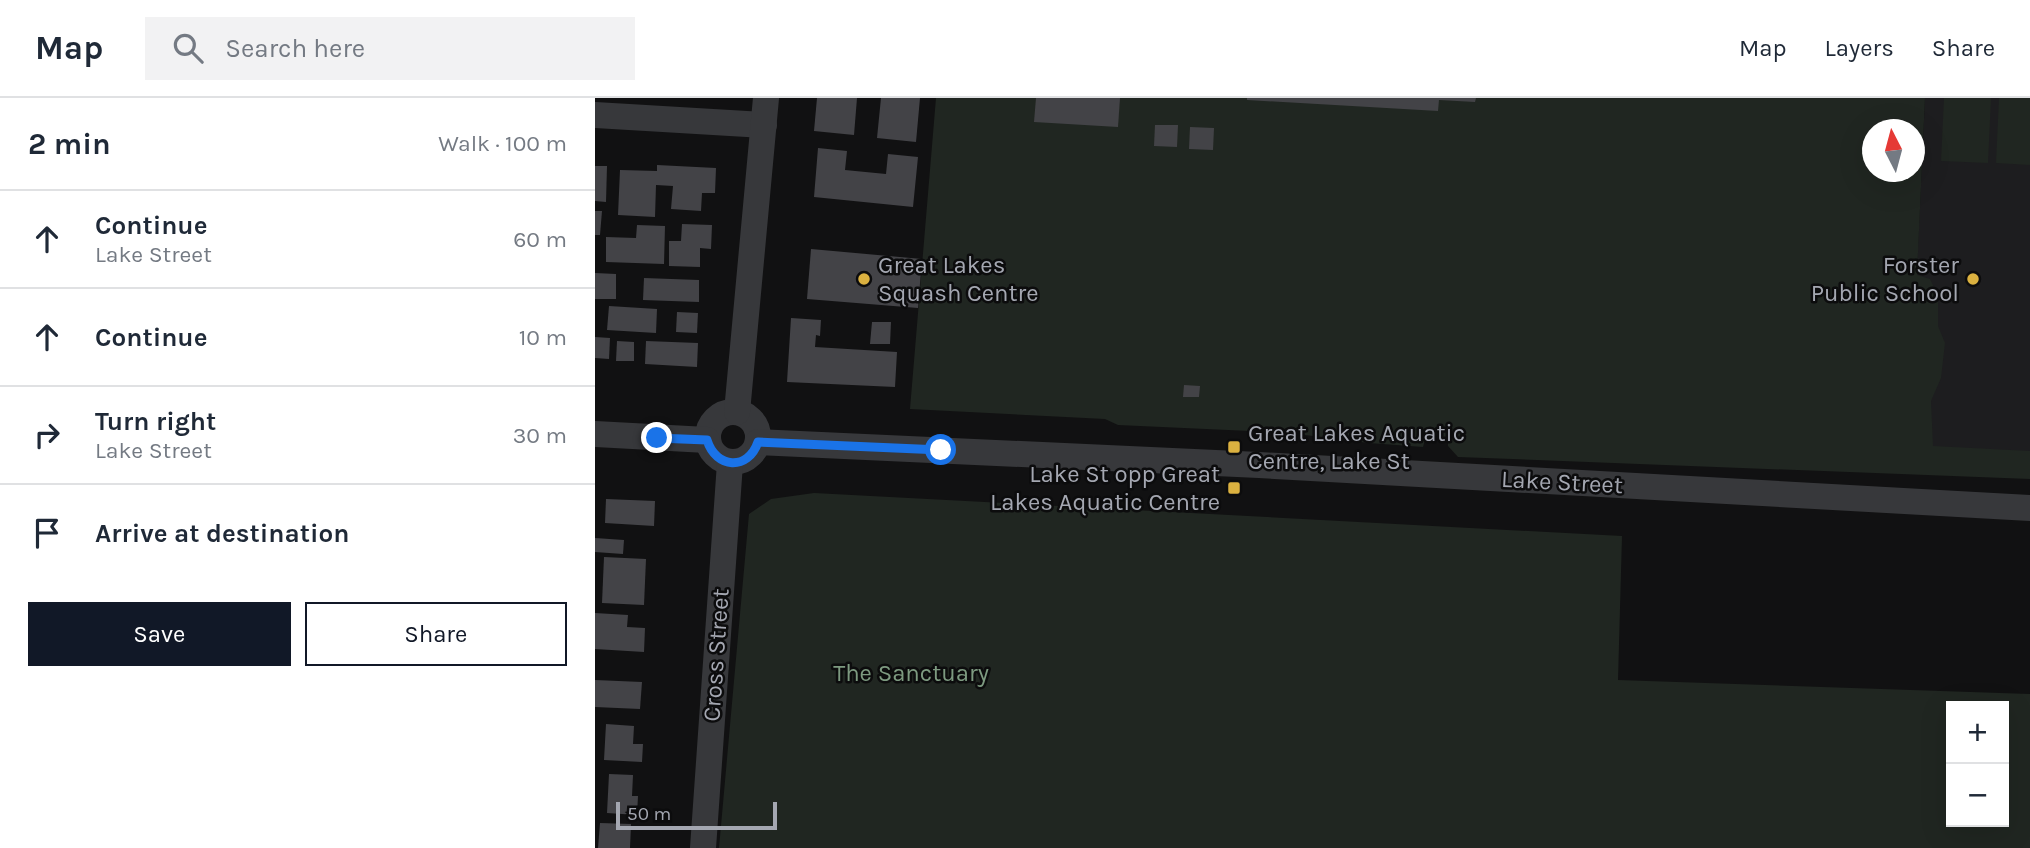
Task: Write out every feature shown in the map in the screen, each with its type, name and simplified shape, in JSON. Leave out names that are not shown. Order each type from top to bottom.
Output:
[{"type":"street","points":[[737,412],[766,98]]},
{"type":"street","points":[[595,115],[764,125]]},
{"type":"street","points":[[737,412],[751,420],[758,433],[758,442],[751,455],[745,460],[730,463],[715,456],[707,440],[710,425],[715,419],[737,412]]},
{"type":"street","points":[[595,434],[707,440]]},
{"type":"street","name":"Lake Street","points":[[758,442],[1273,466],[2030,508]]},
{"type":"street","name":"Cross Street","points":[[703,848],[730,463]]},
{"type":"shaded area","name":"Forster Public School","points":[[1925,98],[2030,98],[2030,467],[1908,460],[1921,182],[1925,182]]},
{"type":"green space","points":[[936,98],[1925,98],[1924,119],[1862,119],[1862,182],[1921,182],[1917,275],[1930,279],[1938,296],[1938,326],[1945,343],[1941,378],[1931,401],[1933,446],[2030,451],[2030,479],[1458,457],[1448,446],[1448,437],[1426,436],[1423,447],[1289,433],[1289,429],[1253,427],[1250,431],[1118,425],[1105,419],[910,409]]},
{"type":"green space","points":[[1944,98],[1991,98],[1988,163],[1941,161]]},
{"type":"green space","points":[[1999,98],[2030,98],[2030,165],[1996,163]]},
{"type":"green space","name":"The Sanctuary","points":[[814,493],[1622,536],[1618,680],[2030,694],[2030,848],[719,848],[749,514],[771,499]]},
{"type":"building","points":[[817,98],[857,98],[854,135],[814,131]]},
{"type":"building","points":[[881,98],[920,98],[916,142],[877,138]]},
{"type":"building","points":[[1036,98],[1120,98],[1118,127],[1034,122]]},
{"type":"building","points":[[1247,98],[1476,98],[1475,102],[1439,100],[1438,111]]},
{"type":"building","points":[[1155,125],[1178,125],[1177,147],[1154,146]]},
{"type":"building","points":[[1190,127],[1214,128],[1213,150],[1189,149]]},
{"type":"building","points":[[818,148],[847,151],[845,170],[886,174],[888,154],[918,157],[913,207],[814,197]]},
{"type":"building","points":[[657,165],[716,168],[715,193],[702,193],[701,211],[671,209],[673,186],[656,185],[655,217],[618,215],[620,170],[657,171]]},
{"type":"building","points":[[595,166],[607,166],[606,202],[595,201]]},
{"type":"building","points":[[595,211],[602,211],[600,235],[595,235]]},
{"type":"building","points":[[682,224],[712,225],[711,249],[700,248],[700,267],[669,266],[669,241],[681,241]]},
{"type":"building","points":[[637,225],[665,226],[664,264],[606,262],[606,237],[636,238]]},
{"type":"building","name":"Great Lakes Squash Centre","points":[[811,249],[922,259],[918,308],[807,299]]},
{"type":"building","points":[[595,273],[616,274],[616,299],[595,299]]},
{"type":"building","points":[[644,278],[699,280],[699,302],[643,300]]},
{"type":"building","points":[[609,306],[657,309],[656,333],[607,330]]},
{"type":"building","points":[[677,312],[698,313],[697,333],[676,332]]},
{"type":"building","points":[[791,318],[821,320],[820,336],[816,335],[815,347],[897,352],[895,387],[787,382]]},
{"type":"building","points":[[872,322],[891,322],[890,344],[870,344]]},
{"type":"building","points":[[595,337],[610,338],[609,359],[595,358]]},
{"type":"building","points":[[617,341],[634,342],[634,361],[616,361]]},
{"type":"building","points":[[646,341],[698,343],[697,367],[645,364]]},
{"type":"building","points":[[1184,385],[1200,386],[1199,397],[1183,397]]},
{"type":"building","points":[[606,499],[655,501],[654,526],[605,523]]},
{"type":"building","points":[[595,538],[624,540],[623,554],[595,552]]},
{"type":"building","points":[[604,557],[646,559],[644,605],[602,603]]},
{"type":"building","points":[[595,613],[628,615],[627,627],[645,628],[644,652],[595,649]]},
{"type":"building","points":[[595,680],[642,682],[640,709],[595,707]]},
{"type":"building","points":[[606,724],[634,726],[633,744],[643,744],[642,762],[604,760]]},
{"type":"building","points":[[609,774],[633,775],[632,796],[638,796],[637,815],[607,813]]},
{"type":"building","points":[[600,823],[631,824],[630,848],[598,848]]},
{"type":"place","name":"Great Lakes Squash Centre","points":[[864,279]]},
{"type":"place","name":"Forster Public School","points":[[1973,279]]},
{"type":"place","name":"Great Lakes Aquatic Centre, Lake St","points":[[1234,447]]},
{"type":"place","name":"Lake St opp Great Lakes Aquatic Centre","points":[[1234,488]]},
{"type":"route","points":[[657,438],[707,440],[715,456],[730,463],[745,460],[758,442],[941,450]]}]
